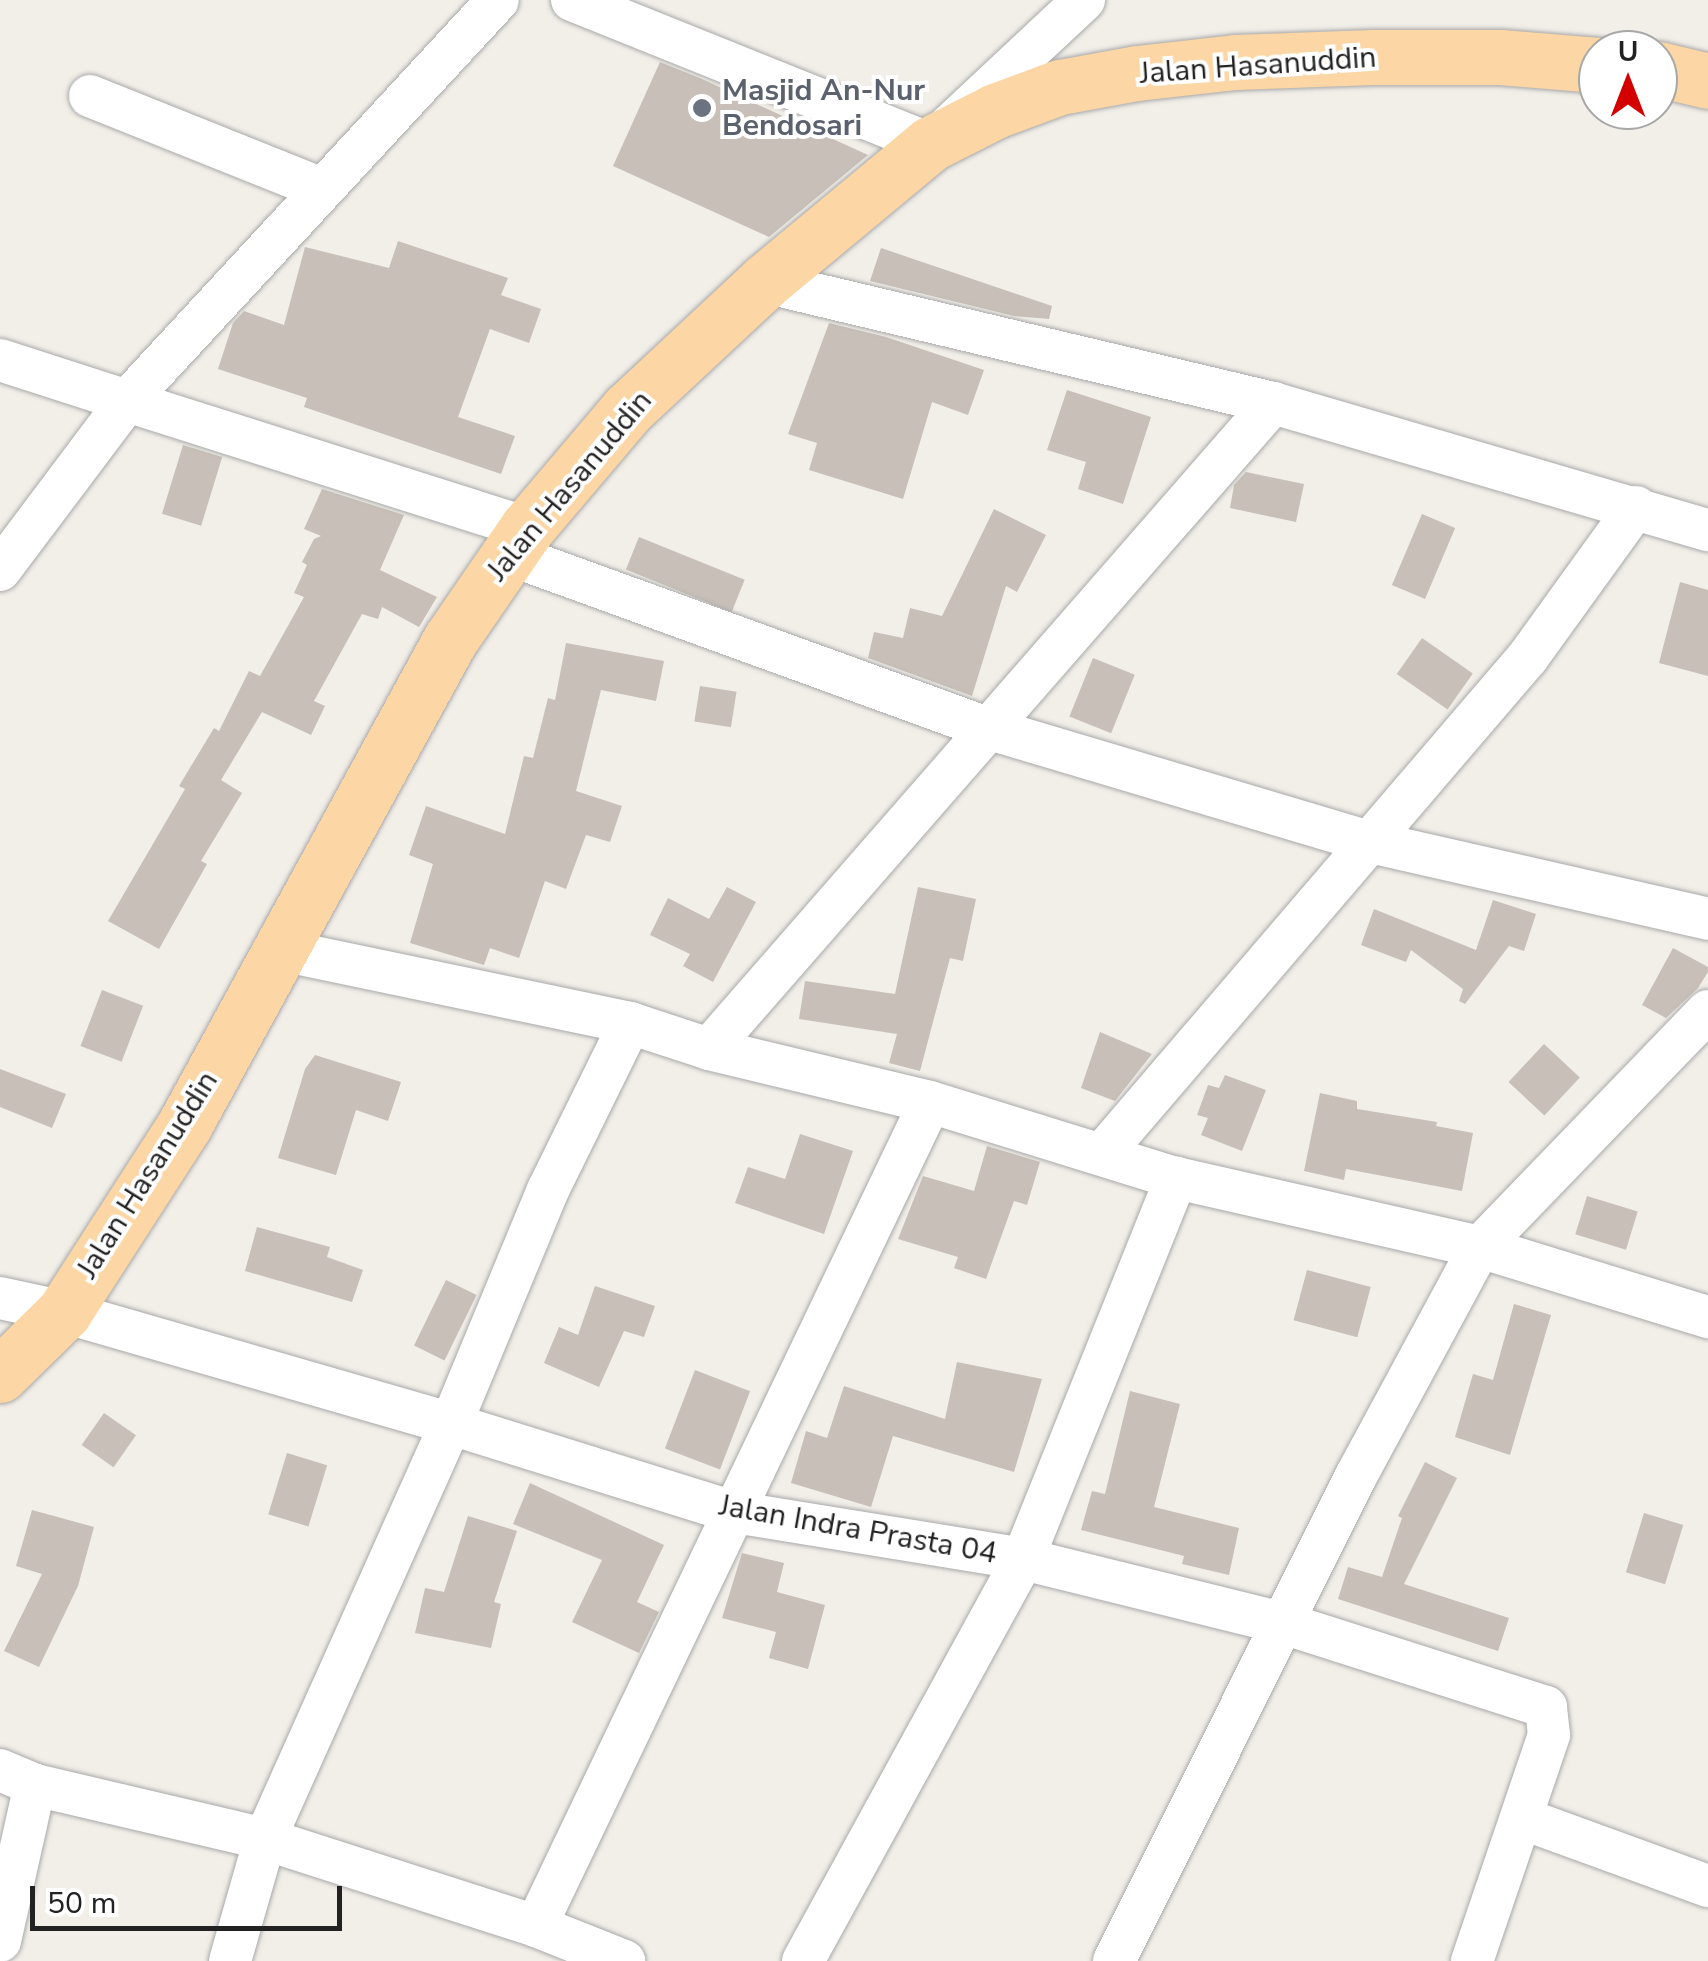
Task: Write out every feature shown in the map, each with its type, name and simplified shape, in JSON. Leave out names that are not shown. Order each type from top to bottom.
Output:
[{"type":"main road","name":"Jalan Hasanuddin","points":[[0,1374],[64,1312],[184,1124],[450,640],[517,541],[628,409],[764,282],[930,144],[995,111],[1060,87],[1137,74],[1235,62],[1372,57],[1500,57],[1578,63]]},
{"type":"main road","points":[[1678,74],[1708,81]]},
{"type":"street","points":[[0,570],[126,400],[498,0]]},
{"type":"street","points":[[572,0],[930,144],[1084,0]]},
{"type":"street","points":[[90,96],[322,189]]},
{"type":"street","points":[[764,282],[1273,402],[1708,530]]},
{"type":"street","points":[[0,360],[126,400],[517,541],[987,728],[1370,842],[1708,919]]},
{"type":"street","points":[[709,1049],[1273,402]]},
{"type":"street","points":[[1103,1154],[1528,657],[1636,507]]},
{"type":"street","points":[[280,950],[630,1024],[709,1049],[930,1102],[1176,1178],[1480,1247],[1708,1317]]},
{"type":"street","points":[[1114,1961],[1286,1624],[1356,1476],[1480,1247],[1708,1010]]},
{"type":"street","points":[[230,1961],[265,1839],[451,1424],[548,1190],[630,1024]]},
{"type":"street","points":[[536,1926],[930,1102]]},
{"type":"street","points":[[802,1961],[1023,1559],[1176,1178]]},
{"type":"street","name":"Jalan Indra Prasta 04","points":[[0,1298],[64,1312],[451,1424],[734,1512],[1023,1559],[1286,1624],[1518,1694],[1546,1706],[1549,1735],[1521,1818]]},
{"type":"street","points":[[0,1941],[17,1778],[265,1839],[536,1926],[624,1961]]},
{"type":"street","points":[[1472,1961],[1521,1818],[1708,1886]]},
{"type":"building","name":"Masjid An-Nur Bendosari","points":[[660,62],[868,155],[769,237],[613,166]]},
{"type":"building","points":[[398,241],[508,278],[501,295],[541,309],[529,343],[490,329],[458,417],[515,436],[501,474],[304,407],[307,398],[218,369],[233,323],[244,311],[284,325],[305,247],[389,268]]},
{"type":"building","points":[[881,248],[1052,306],[1049,319],[1014,316],[870,281]]},
{"type":"building","points":[[829,323],[886,337],[984,370],[968,415],[932,402],[903,499],[809,470],[817,443],[788,434]]},
{"type":"building","points":[[1067,390],[1151,417],[1123,504],[1078,489],[1086,462],[1047,450]]},
{"type":"building","points":[[183,445],[222,457],[201,526],[162,514]]},
{"type":"building","points":[[1246,472],[1304,484],[1296,522],[1230,508],[1234,485]]},
{"type":"building","points":[[322,489],[404,515],[380,570],[437,597],[419,627],[382,607],[378,619],[362,614],[314,701],[325,706],[311,735],[262,712],[221,780],[242,793],[201,861],[207,864],[159,949],[108,921],[185,789],[179,786],[214,728],[219,731],[249,671],[260,676],[304,597],[294,593],[307,565],[302,562],[314,539],[321,536],[304,529]]},
{"type":"building","points":[[994,509],[1046,535],[1017,592],[1006,586],[972,696],[868,658],[874,632],[903,638],[910,608],[942,616]]},
{"type":"building","points":[[1422,514],[1455,528],[1425,599],[1392,585]]},
{"type":"building","points":[[639,537],[745,580],[732,612],[626,569]]},
{"type":"building","points":[[1680,582],[1708,590],[1708,676],[1659,663]]},
{"type":"building","points":[[1422,638],[1473,674],[1448,710],[1397,674]]},
{"type":"building","points":[[566,643],[664,661],[656,701],[601,690],[576,791],[622,806],[610,842],[586,835],[566,889],[545,881],[519,958],[490,948],[484,965],[410,943],[433,864],[409,855],[426,806],[505,834],[524,756],[533,758],[548,698],[555,700]]},
{"type":"building","points":[[1093,658],[1135,675],[1111,733],[1069,716]]},
{"type":"building","points":[[700,686],[737,692],[731,727],[694,722]]},
{"type":"building","points":[[727,887],[756,902],[713,982],[683,966],[690,954],[650,935],[668,898],[709,919]]},
{"type":"building","points":[[918,887],[976,899],[963,961],[950,958],[920,1071],[889,1063],[897,1034],[799,1019],[805,981],[895,994]]},
{"type":"building","points":[[1493,900],[1536,914],[1524,951],[1509,946],[1465,1004],[1459,1001],[1463,989],[1411,950],[1406,962],[1361,945],[1374,909],[1476,950]]},
{"type":"building","points":[[1673,948],[1708,967],[1708,972],[1698,988],[1666,1018],[1642,1005]]},
{"type":"building","points":[[102,990],[143,1006],[122,1062],[80,1046]]},
{"type":"building","points":[[1100,1032],[1152,1054],[1115,1101],[1081,1088]]},
{"type":"building","points":[[1544,1044],[1580,1077],[1544,1115],[1509,1082]]},
{"type":"building","points":[[315,1055],[401,1082],[388,1121],[356,1110],[336,1175],[278,1158],[305,1069]]},
{"type":"building","points":[[0,1069],[66,1094],[52,1128],[0,1107]]},
{"type":"building","points":[[1225,1075],[1266,1090],[1242,1151],[1201,1135],[1208,1118],[1197,1115],[1208,1085],[1219,1088]]},
{"type":"building","points":[[1320,1093],[1357,1101],[1357,1109],[1437,1122],[1436,1126],[1473,1133],[1462,1191],[1346,1169],[1344,1180],[1304,1171]]},
{"type":"building","points":[[800,1134],[853,1151],[824,1234],[735,1203],[748,1167],[785,1179]]},
{"type":"building","points":[[987,1146],[1040,1162],[1027,1205],[1014,1201],[986,1279],[954,1268],[958,1257],[898,1239],[923,1176],[974,1191]]},
{"type":"building","points":[[1587,1196],[1638,1211],[1626,1250],[1575,1234]]},
{"type":"building","points":[[257,1227],[330,1247],[327,1257],[363,1270],[352,1302],[245,1271]]},
{"type":"building","points":[[1307,1270],[1371,1287],[1357,1337],[1294,1320]]},
{"type":"building","points":[[446,1280],[477,1295],[445,1361],[414,1346]]},
{"type":"building","points":[[595,1286],[655,1306],[644,1337],[624,1331],[599,1387],[544,1363],[559,1327],[578,1335]]},
{"type":"building","points":[[1514,1304],[1551,1315],[1510,1455],[1455,1437],[1473,1374],[1493,1380]]},
{"type":"building","points":[[957,1362],[1042,1379],[1014,1472],[893,1436],[871,1507],[791,1483],[806,1431],[827,1438],[844,1386],[945,1419]]},
{"type":"building","points":[[695,1370],[750,1391],[720,1470],[665,1448]]},
{"type":"building","points":[[1130,1391],[1180,1404],[1154,1507],[1239,1528],[1229,1575],[1182,1564],[1184,1556],[1081,1530],[1092,1491],[1105,1494]]},
{"type":"building","points":[[104,1413],[136,1435],[114,1467],[82,1445]]},
{"type":"building","points":[[287,1453],[327,1465],[308,1526],[268,1514]]},
{"type":"building","points":[[1425,1462],[1457,1478],[1404,1584],[1509,1618],[1498,1651],[1338,1599],[1348,1567],[1382,1577],[1402,1518],[1398,1516]]},
{"type":"building","points":[[530,1483],[664,1545],[637,1602],[659,1612],[639,1653],[572,1622],[602,1560],[513,1524]]},
{"type":"building","points":[[32,1510],[94,1527],[78,1586],[39,1667],[4,1651],[42,1574],[16,1566]]},
{"type":"building","points":[[1644,1513],[1683,1525],[1665,1584],[1626,1572]]},
{"type":"building","points":[[468,1516],[517,1531],[494,1602],[501,1604],[491,1648],[415,1633],[425,1588],[444,1592]]},
{"type":"building","points":[[742,1553],[784,1563],[777,1592],[825,1605],[808,1669],[769,1658],[776,1632],[722,1618]]},
{"type":"place","name":"Masjid An-Nur Bendosari","points":[[702,108]]}]
